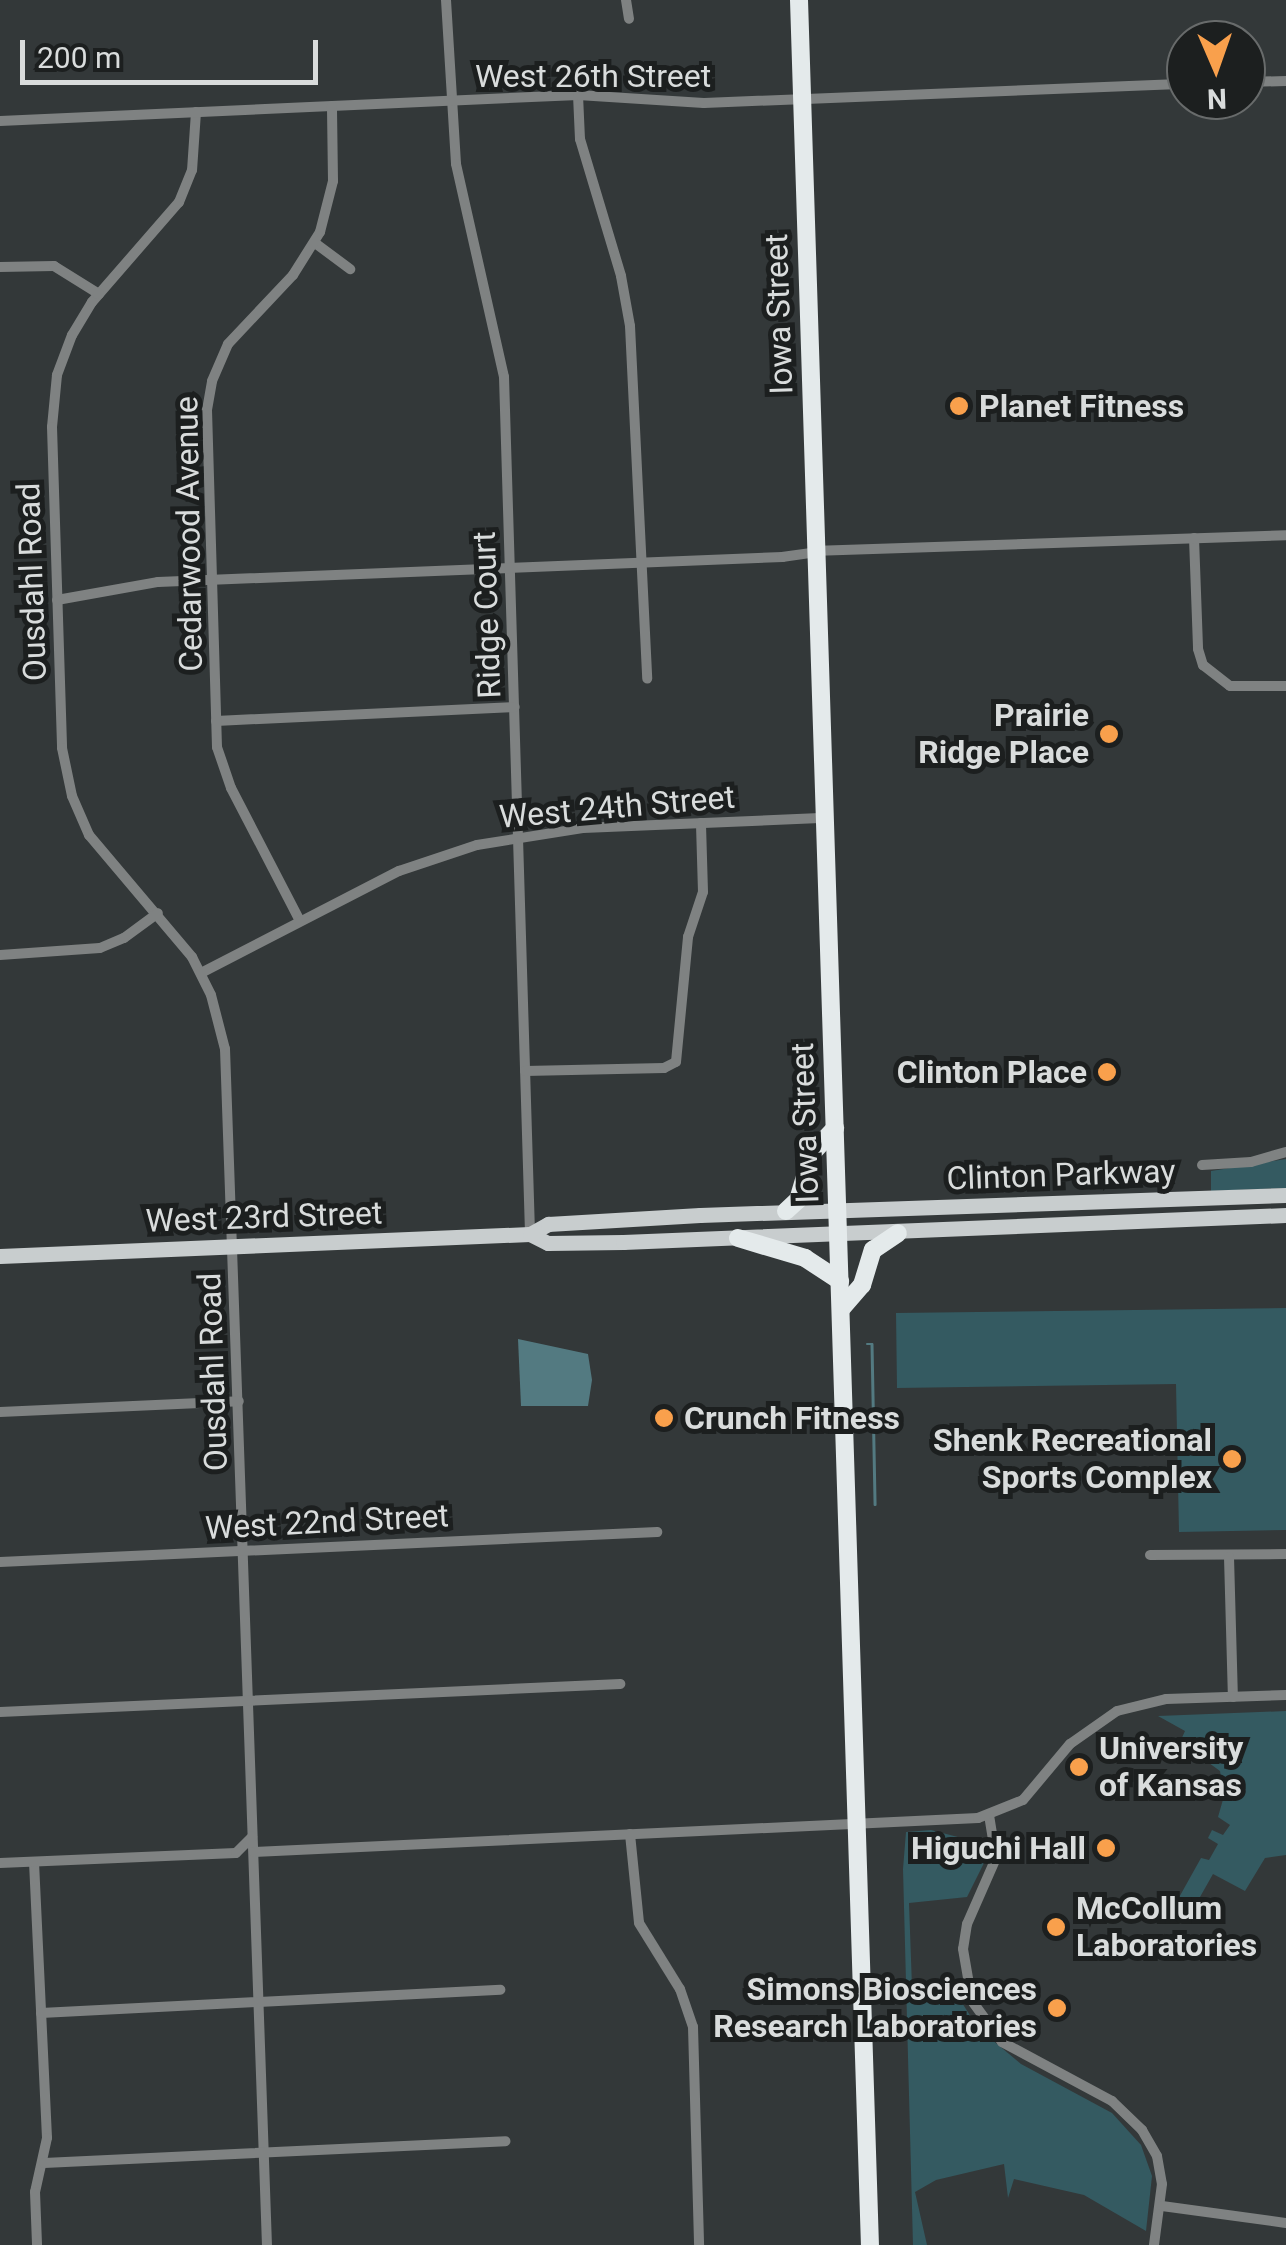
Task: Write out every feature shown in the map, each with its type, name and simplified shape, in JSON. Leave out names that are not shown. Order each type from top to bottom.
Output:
[{"type":"highway","name":"Iowa Street","points":[[799,0],[870,2245]]},
{"type":"highway","points":[[786,1211],[798,1200],[812,1154],[835,1128]]},
{"type":"highway","points":[[841,1308],[862,1285],[873,1250],[898,1233]]},
{"type":"highway","points":[[738,1238],[816,1263],[840,1280]]},
{"type":"main road","name":"Clinton Parkway","points":[[838,1210],[1286,1195]]},
{"type":"main road","name":"West 23rd Street","points":[[0,1256],[530,1234],[548,1224],[838,1210]]},
{"type":"main road","name":"Clinton Parkway","points":[[839,1236],[1286,1215]]},
{"type":"main road","name":"West 23rd Street","points":[[530,1234],[548,1244],[839,1236]]},
{"type":"street","name":"Ridge Court","points":[[446,0],[456,164],[504,362],[530,1234]]},
{"type":"street","points":[[626,0],[630,19]]},
{"type":"street","name":"West 26th Street","points":[[0,121],[578,95],[674,103],[1166,85]]},
{"type":"street","points":[[578,95],[580,139],[627,304],[635,378],[647,679]]},
{"type":"street","name":"Cedarwood Avenue","points":[[300,921],[224,772],[216,721],[206,410],[212,382],[236,332],[293,275],[315,243],[333,180],[332,106]]},
{"type":"street","name":"Ousdahl Road","points":[[196,112],[192,170],[179,202],[98,294],[72,335],[54,396],[57,600],[62,748],[72,796],[96,846],[158,913],[201,973],[216,1007],[225,1048],[267,2245]]},
{"type":"street","points":[[315,243],[350,269]]},
{"type":"street","points":[[0,267],[54,266],[98,294]]},
{"type":"street","points":[[57,600],[127,586],[211,580],[1286,535]]},
{"type":"street","points":[[1194,538],[1198,649],[1215,679],[1236,688],[1286,686]]},
{"type":"street","points":[[216,721],[516,707]]},
{"type":"street","name":"West 24th Street","points":[[201,973],[424,862],[518,837],[826,818]]},
{"type":"street","points":[[525,1071],[664,1068],[676,1062],[688,937],[703,892],[701,823]]},
{"type":"street","points":[[0,955],[100,948],[124,938],[158,913]]},
{"type":"street","points":[[1202,1165],[1251,1162],[1286,1152]]},
{"type":"street","points":[[0,1412],[239,1401]]},
{"type":"street","name":"West 22nd Street","points":[[0,1562],[657,1532]]},
{"type":"street","points":[[1150,1555],[1286,1554]]},
{"type":"street","points":[[1229,1556],[1232,1697]]},
{"type":"street","points":[[0,1712],[620,1684]]},
{"type":"street","points":[[254,1852],[989,1816],[1023,1800],[1070,1744],[1117,1711],[1150,1701],[1286,1695]]},
{"type":"street","points":[[989,1816],[996,1858],[972,1912],[963,1949],[972,2001],[992,2032],[1016,2052],[1098,2092],[1133,2119],[1157,2156],[1162,2206],[1154,2245]]},
{"type":"street","points":[[236,1852],[253,1834]]},
{"type":"street","points":[[630,1834],[639,1923],[680,1989],[693,2027],[699,2245]]},
{"type":"street","points":[[0,1864],[236,1852],[254,1866]]},
{"type":"street","points":[[34,1862],[44,2163],[35,2192],[37,2245]]},
{"type":"street","points":[[41,2014],[500,1990]]},
{"type":"street","points":[[44,2163],[505,2141]]},
{"type":"street","points":[[1162,2206],[1286,2224]]},
{"type":"shaded area","points":[[1286,1159],[1286,1188],[1211,1191],[1211,1171]]},
{"type":"shaded area","name":"Shenk Recreational Sports Complex","points":[[1286,1308],[1286,1530],[1179,1532],[1176,1384],[897,1388],[896,1313]]},
{"type":"shaded area","points":[[518,1339],[588,1354],[592,1380],[588,1406],[521,1406]]},
{"type":"shaded area","points":[[1286,1711],[1286,1855],[1265,1858],[1245,1891],[1213,1874],[1187,1920],[1172,1910],[1201,1858],[1209,1860],[1218,1844],[1208,1838],[1212,1830],[1223,1835],[1230,1825],[1218,1817],[1224,1796],[1220,1771],[1180,1742],[1185,1731],[1158,1716]]},
{"type":"shaded area","points":[[931,1830],[977,1842],[988,1855],[967,1897],[909,1903],[912,1987],[952,1987],[978,2028],[1021,2064],[1112,2113],[1141,2145],[1152,2176],[1146,2231],[1084,2195],[1014,2179],[1008,2198],[1004,2164],[936,2180],[915,2192],[927,2245],[913,2245],[903,1869],[906,1832]]},
{"type":"waterway","points":[[867,1344],[872,1344],[875,1504]]},
{"type":"place","name":"Planet Fitness","points":[[959,406]]},
{"type":"place","name":"Prairie Ridge Place","points":[[1109,734]]},
{"type":"place","name":"Clinton Place","points":[[1107,1072]]},
{"type":"place","name":"Crunch Fitness","points":[[664,1418]]},
{"type":"place","name":"Shenk Recreational Sports Complex","points":[[1232,1459]]},
{"type":"place","name":"University of Kansas","points":[[1079,1767]]},
{"type":"place","name":"Higuchi Hall","points":[[1106,1848]]},
{"type":"place","name":"McCollum Laboratories","points":[[1056,1927]]},
{"type":"place","name":"Simons Biosciences Research Laboratories","points":[[1057,2008]]}]
